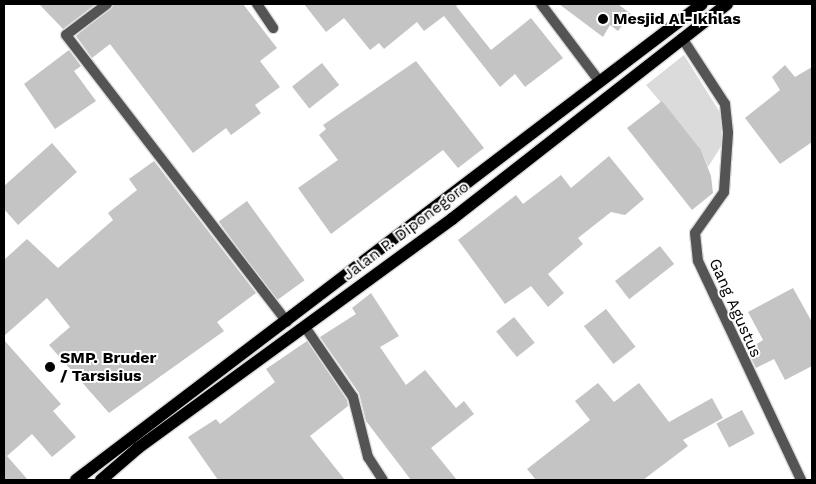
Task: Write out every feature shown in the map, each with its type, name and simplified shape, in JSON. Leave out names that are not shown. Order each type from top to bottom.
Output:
[{"type":"main road","name":"Jalan P. Diponegoro","points":[[76,480],[287,322],[702,4]]},
{"type":"main road","name":"Jalan P. Diponegoro","points":[[101,480],[138,448],[452,218],[728,4]]},
{"type":"street","points":[[107,4],[66,35],[287,322]]},
{"type":"street","points":[[257,4],[273,28]]},
{"type":"street","points":[[541,4],[600,82]]},
{"type":"street","name":"Gang Agustus","points":[[682,38],[725,104],[728,133],[724,192],[695,234],[698,260],[801,480]]},
{"type":"street","points":[[305,327],[354,397],[368,458],[383,480]]},
{"type":"shaded area","points":[[684,55],[721,114],[722,145],[708,167],[701,150],[646,85]]},
{"type":"building","points":[[39,4],[96,4],[63,29]]},
{"type":"building","points":[[114,4],[243,4],[277,48],[260,61],[280,87],[255,105],[261,113],[231,135],[226,128],[193,153],[110,44],[92,58],[76,36]]},
{"type":"building","points":[[304,4],[460,4],[456,6],[491,50],[531,18],[563,58],[525,87],[515,74],[500,87],[444,16],[424,31],[417,22],[384,49],[379,43],[370,50],[344,18],[326,32]]},
{"type":"building","name":"Mesjid Al-Ikhlas","points":[[559,4],[618,4],[631,14],[618,31],[610,25],[603,37]]},
{"type":"building","points":[[69,50],[81,66],[74,71],[96,101],[55,129],[24,84]]},
{"type":"building","points":[[416,61],[484,148],[458,168],[443,150],[331,234],[298,188],[338,160],[319,135],[326,129],[323,125]]},
{"type":"building","points":[[322,63],[339,85],[309,108],[292,86]]},
{"type":"building","points":[[785,65],[795,77],[812,67],[812,142],[780,164],[745,118],[780,90],[772,77]]},
{"type":"building","points":[[662,101],[701,150],[711,176],[713,193],[692,210],[627,128]]},
{"type":"building","points":[[52,143],[77,172],[18,225],[4,209],[4,186]]},
{"type":"building","points":[[609,156],[644,199],[625,215],[611,212],[578,238],[583,244],[548,274],[564,293],[548,307],[531,286],[505,304],[458,240],[516,195],[523,204],[561,175],[571,188]]},
{"type":"building","points":[[154,161],[256,293],[217,322],[224,331],[109,413],[49,345],[70,327],[47,298],[4,336],[4,260],[27,239],[58,268],[113,220],[108,213],[137,190],[129,179]]},
{"type":"building","points":[[247,201],[305,280],[276,301],[219,222]]},
{"type":"building","points":[[660,246],[674,264],[629,299],[615,281]]},
{"type":"building","points":[[793,288],[812,322],[812,366],[785,380],[774,359],[756,368],[747,350],[763,340],[748,312]]},
{"type":"building","points":[[371,293],[399,336],[380,347],[406,385],[425,370],[456,408],[464,401],[474,414],[431,448],[457,480],[411,480],[366,421],[359,393],[320,337],[356,314],[352,308]]},
{"type":"building","points":[[606,309],[636,347],[613,364],[584,326]]},
{"type":"building","points":[[514,317],[535,343],[517,357],[496,331]]},
{"type":"building","points":[[4,340],[61,404],[53,411],[76,437],[52,457],[32,434],[7,456],[28,480],[4,480]]},
{"type":"building","points":[[307,341],[347,400],[348,406],[310,436],[345,480],[218,480],[188,437],[216,419],[220,424],[275,382],[266,369]]},
{"type":"building","points":[[598,383],[614,402],[639,383],[669,422],[712,398],[723,418],[683,440],[688,446],[643,480],[536,480],[527,469],[590,420],[575,401]]},
{"type":"building","points":[[742,410],[755,434],[729,447],[716,424]]},
{"type":"place","name":"Mesjid Al-Ikhlas","points":[[603,19]]},
{"type":"place","name":"SMP. Bruder / Tarsisius","points":[[50,367]]}]
